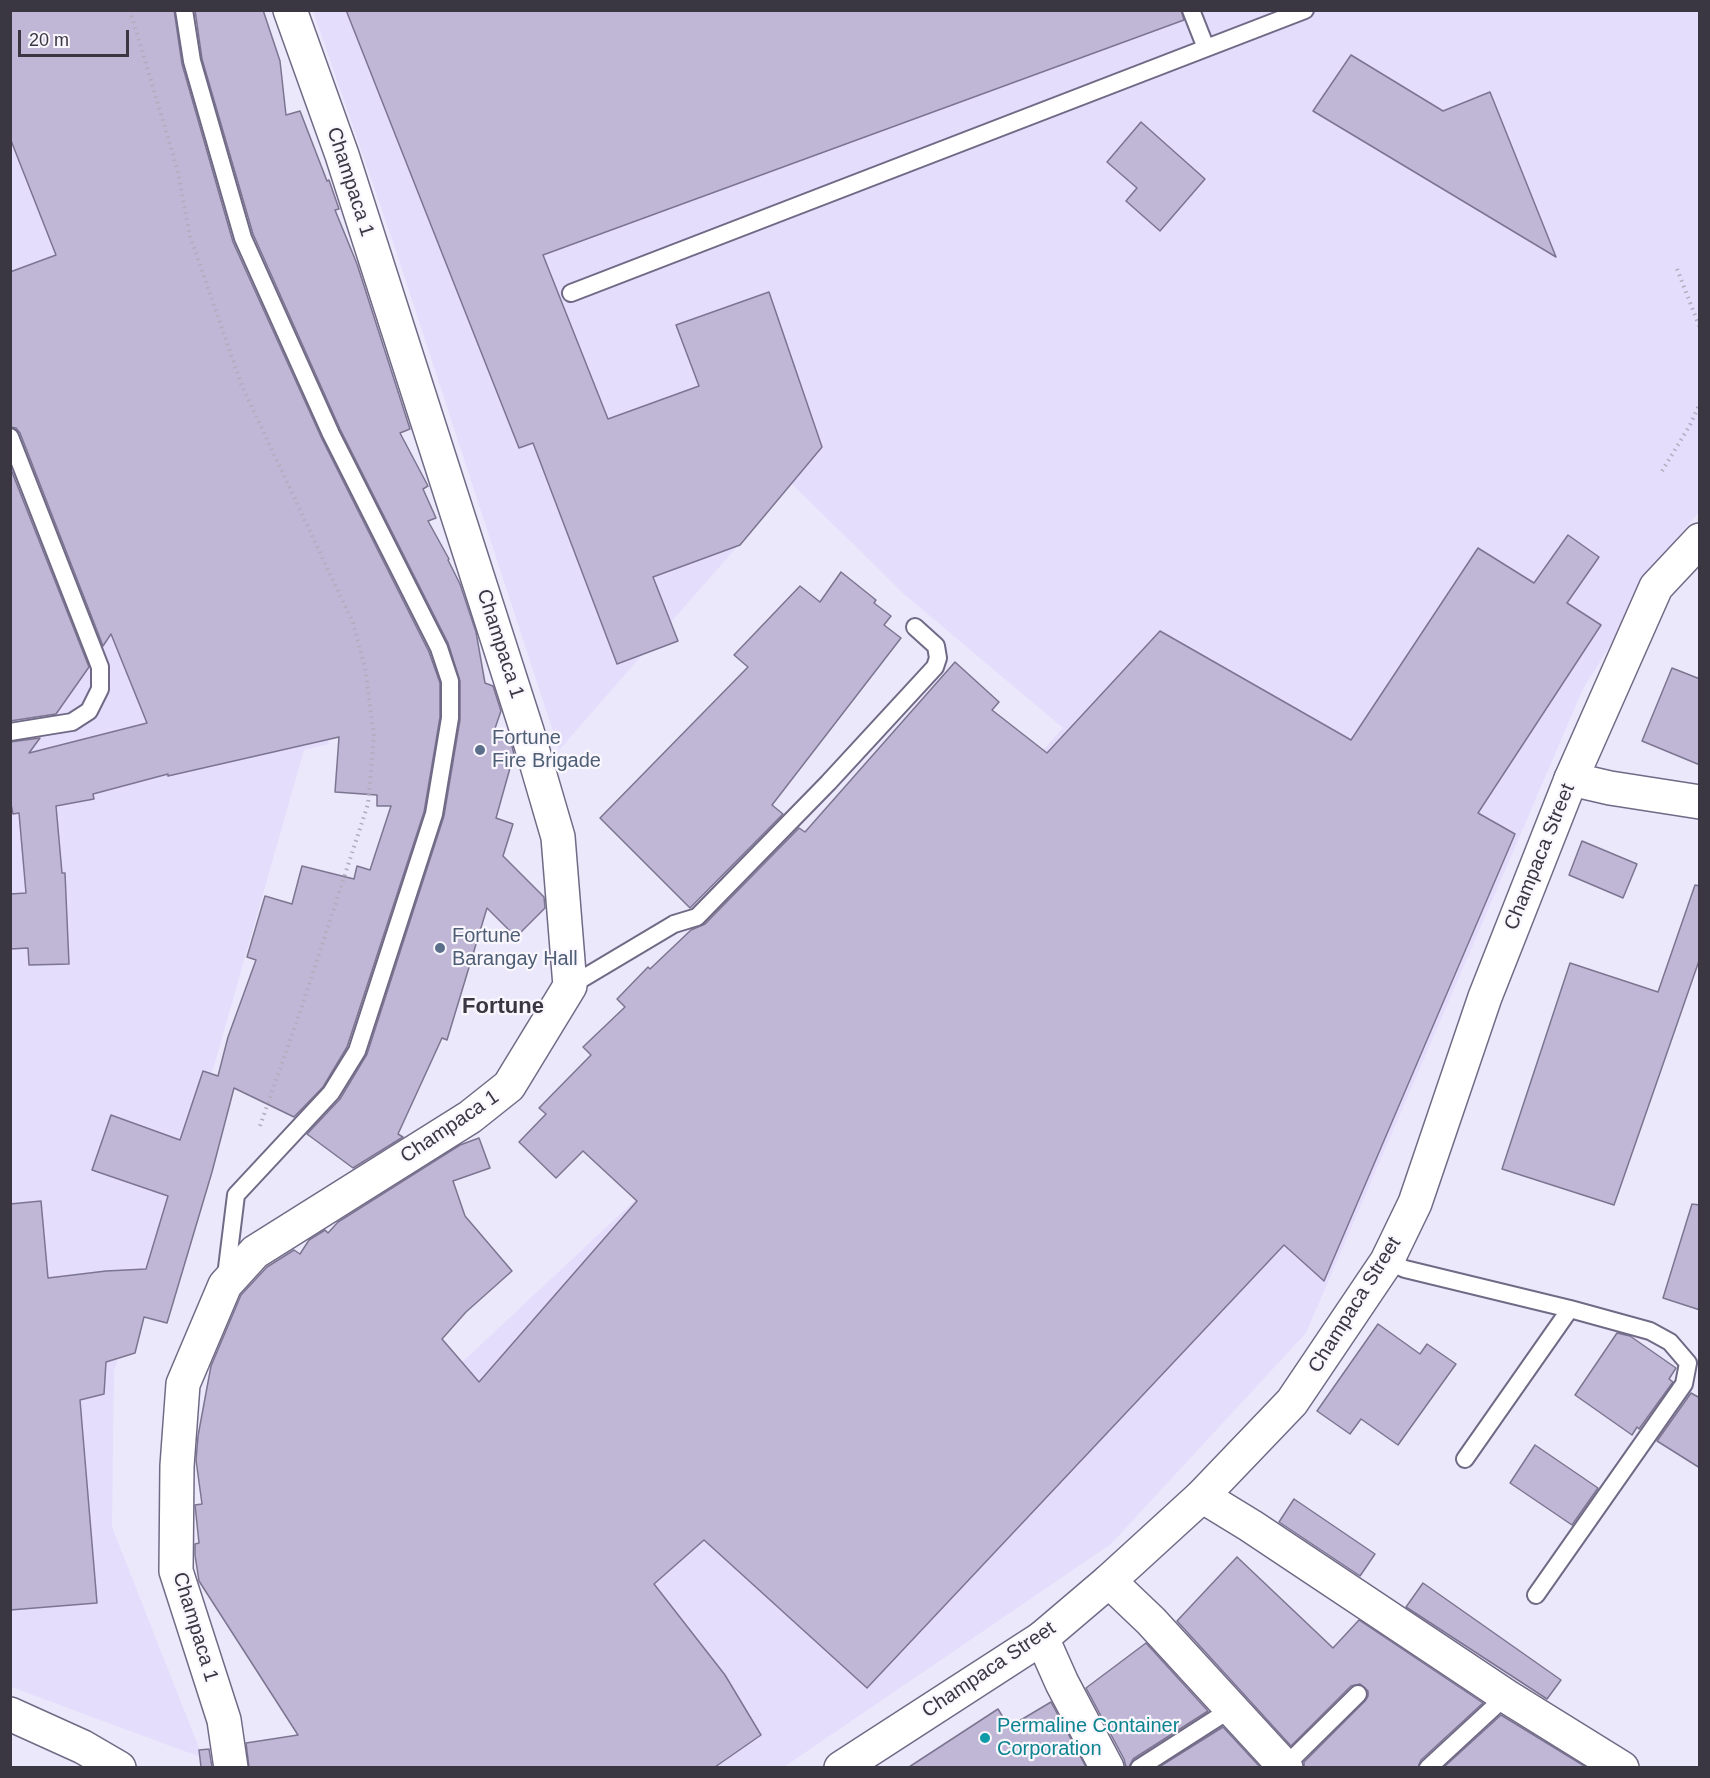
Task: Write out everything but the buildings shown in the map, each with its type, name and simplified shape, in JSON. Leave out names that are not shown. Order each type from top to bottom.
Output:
[{"type":"street","name":"Champaca 1","points":[[231,1767],[224,1720],[176,1571],[177,1466],[183,1384],[225,1285],[255,1252],[470,1117],[509,1086],[570,986],[558,837],[555,826],[524,719],[342,155],[291,10]]},
{"type":"street","name":"Champaca Street","points":[[841,1767],[1041,1638],[1109,1581],[1202,1496],[1292,1402],[1387,1261],[1415,1203],[1485,997],[1571,779],[1656,587],[1700,540]]},
{"type":"street","points":[[1571,779],[1610,788],[1700,802]]},
{"type":"street","points":[[1202,1496],[1251,1526],[1506,1696],[1623,1767]]},
{"type":"street","points":[[1109,1581],[1150,1621],[1285,1767]]},
{"type":"street","points":[[1041,1638],[1062,1683],[1107,1767]]},
{"type":"street","points":[[10,1714],[83,1747],[119,1767]]},
{"type":"lane","points":[[184,10],[192,61],[243,238],[331,434],[439,648],[450,681],[450,718],[435,814],[357,1051],[331,1093],[236,1195],[225,1285]]},
{"type":"lane","points":[[1191,10],[1206,48]]},
{"type":"lane","points":[[571,293],[1305,10]]},
{"type":"lane","points":[[10,437],[100,667],[100,689],[89,711],[72,722],[10,732]]},
{"type":"lane","points":[[570,986],[674,924],[697,917],[828,783],[935,667],[938,658],[936,646],[915,627]]},
{"type":"lane","points":[[1387,1261],[1405,1269],[1650,1331],[1670,1342],[1688,1363],[1684,1384],[1536,1595]]},
{"type":"lane","points":[[1465,1459],[1570,1309]]},
{"type":"lane","points":[[1285,1767],[1358,1694]]},
{"type":"lane","points":[[1428,1767],[1506,1696]]},
{"type":"lane","points":[[1139,1767],[1231,1709]]},
{"type":"path","points":[[130,10],[177,168],[190,236],[242,386],[353,623],[365,668],[374,736],[368,804],[306,994],[259,1128]]},
{"type":"path","points":[[1677,269],[1700,328]]},
{"type":"path","points":[[1662,471],[1690,425],[1700,403]]},
{"type":"shaded area","points":[[10,11],[83,90],[329,744],[304,750],[214,1066],[114,1371],[112,1527],[203,1758],[11,1687]]},
{"type":"shaded area","points":[[313,11],[1699,11],[1699,512],[1677,538],[1583,689],[1306,1333],[1111,1544],[784,1767],[503,1768],[299,1515],[632,1203],[1063,728],[905,595],[792,484],[559,750],[395,248]]},
{"type":"place","name":"Fortune Fire Brigade","points":[[480,750]]},
{"type":"place","name":"Fortune Barangay Hall","points":[[440,948]]},
{"type":"place","name":"Permaline Container Corporation","points":[[985,1738]]},
{"type":"district","name":"Fortune","points":[[503,1007]]}]
